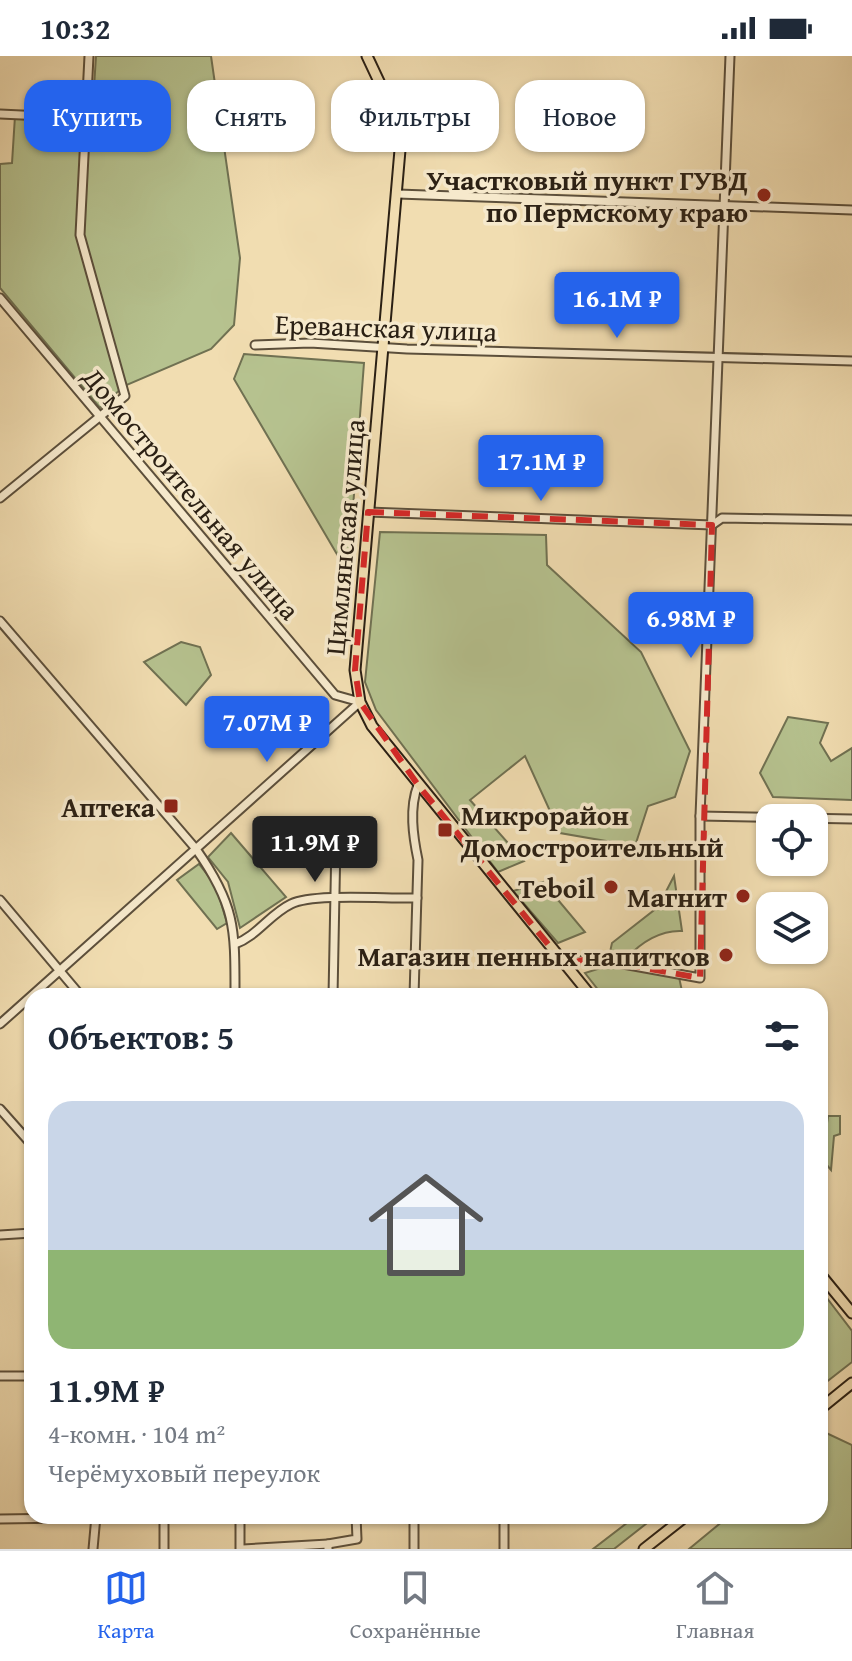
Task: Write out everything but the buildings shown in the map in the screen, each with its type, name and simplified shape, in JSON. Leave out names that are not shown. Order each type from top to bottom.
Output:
[{"type":"main road","name":"Цимлянская улица","points":[[367,56],[398,130],[398,194],[381,347],[355,670],[360,702],[372,726],[418,785],[584,988]]},
{"type":"main road","points":[[828,1284],[852,1313]]},
{"type":"main road","points":[[828,1402],[852,1383]]},
{"type":"main road","points":[[644,1549],[676,1524]]},
{"type":"street","points":[[88,80],[89,56]]},
{"type":"street","points":[[565,965],[590,958],[700,978],[700,816],[730,56]]},
{"type":"street","points":[[0,114],[24,115]]},
{"type":"street","points":[[0,498],[125,396],[80,235],[84,152]]},
{"type":"street","points":[[398,194],[852,210]]},
{"type":"street","name":"Домостроительная улица","points":[[0,298],[335,695],[360,702]]},
{"type":"street","name":"Ереванская улица","points":[[255,345],[310,343],[719,360],[852,361]]},
{"type":"street","points":[[368,512],[712,525],[722,518],[852,520]]},
{"type":"street","points":[[0,621],[196,849],[220,883],[235,924],[235,988]]},
{"type":"street","points":[[40,988],[360,702]]},
{"type":"street","points":[[414,988],[417,898],[413,797],[418,785]]},
{"type":"street","points":[[700,816],[720,820],[852,819]]},
{"type":"street","points":[[333,988],[334,900],[338,891],[336,840]]},
{"type":"street","points":[[235,944],[246,940],[286,906],[303,899],[417,898]]},
{"type":"street","points":[[0,900],[75,988]]},
{"type":"street","points":[[0,1024],[24,1002]]},
{"type":"street","points":[[0,1109],[24,1134]]},
{"type":"street","points":[[0,1235],[24,1234]]},
{"type":"street","points":[[0,1376],[24,1376]]},
{"type":"street","points":[[0,1519],[24,1518]]},
{"type":"street","points":[[93,1549],[95,1524]]},
{"type":"street","points":[[164,1524],[164,1549]]},
{"type":"street","points":[[240,1524],[242,1549],[328,1546],[357,1539],[356,1524]]},
{"type":"street","points":[[414,1524],[414,1549]]},
{"type":"street","points":[[504,1524],[504,1549]]},
{"type":"highlighted area","points":[[368,512],[712,525],[700,978],[590,958],[565,965],[418,785],[360,702],[355,670]]},
{"type":"green space","points":[[96,56],[211,56],[214,80],[187,80],[187,152],[225,152],[240,258],[234,325],[211,349],[124,386],[100,408],[0,288],[0,164],[12,163],[15,116],[24,116],[24,152],[171,152],[171,80],[94,80]]},
{"type":"green space","points":[[244,354],[364,363],[348,573],[234,379]]},
{"type":"green space","points":[[380,532],[546,535],[547,565],[641,652],[690,751],[675,797],[648,806],[635,846],[560,833],[525,756],[470,800],[524,861],[498,872],[376,710],[365,682]]},
{"type":"green space","points":[[181,642],[200,647],[211,675],[186,705],[144,662]]},
{"type":"green space","points":[[788,717],[828,723],[820,743],[831,761],[852,748],[852,800],[773,797],[760,773]]},
{"type":"green space","points":[[231,833],[286,897],[240,928],[228,882],[208,857]]},
{"type":"green space","points":[[199,864],[216,886],[227,923],[217,929],[177,880]]},
{"type":"green space","points":[[674,876],[682,931],[652,938],[627,958],[610,952],[612,943],[658,907]]},
{"type":"green space","points":[[543,882],[585,932],[558,943],[513,891]]},
{"type":"green space","points":[[610,965],[679,977],[681,988],[597,988],[585,973]]},
{"type":"green space","points":[[828,1116],[840,1116],[840,1134],[834,1136],[831,1170],[828,1166]]},
{"type":"green space","points":[[828,1300],[852,1331],[852,1362],[828,1381]]},
{"type":"green space","points":[[828,1434],[852,1445],[852,1549],[689,1549],[719,1524],[828,1524]]},
{"type":"green space","points":[[626,1524],[646,1524],[614,1549],[593,1549]]},
{"type":"place","name":"Участковый пункт ГУВД по Пермскому краю","points":[[764,195]]},
{"type":"place","name":"Аптека","points":[[171,806]]},
{"type":"place","name":"Микрорайон Домостроительный","points":[[445,830]]},
{"type":"place","name":"Teboil","points":[[611,887]]},
{"type":"place","name":"Магнит","points":[[743,896]]},
{"type":"place","name":"Магазин пенных напитков","points":[[726,955]]}]
